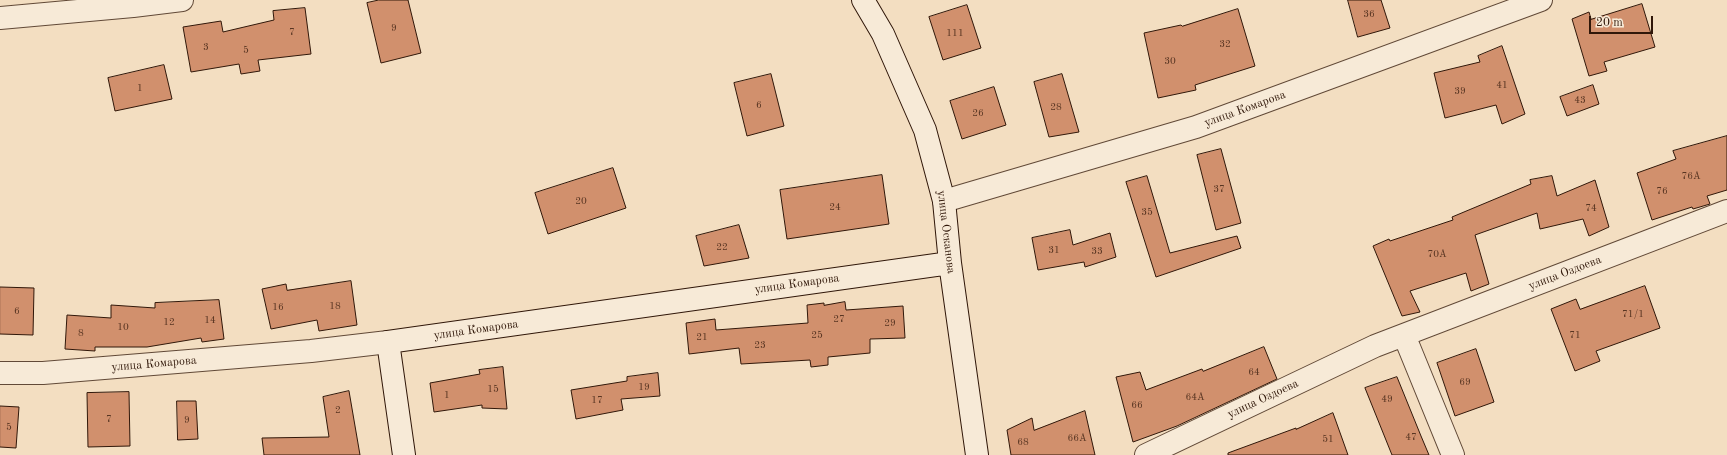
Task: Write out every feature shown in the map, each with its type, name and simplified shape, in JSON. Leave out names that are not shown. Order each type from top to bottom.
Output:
[{"type":"street","points":[[0,18],[182,0]]},
{"type":"street","name":"улица Осканова","points":[[863,0],[883,34],[925,130],[944,201],[950,263],[977,455]]},
{"type":"street","name":"улица Комарова","points":[[944,201],[1196,127],[1541,0]]},
{"type":"street","name":"улица Оздоева","points":[[1146,455],[1375,346],[1727,211]]},
{"type":"street","name":"улица Комарова","points":[[0,373],[51,372],[311,351],[388,342],[950,263]]},
{"type":"street","points":[[1404,335],[1453,455]]},
{"type":"street","points":[[388,342],[404,455]]},
{"type":"building","points":[[379,0],[408,0],[421,53],[381,63],[367,3]]},
{"type":"building","points":[[1348,0],[1381,0],[1390,28],[1358,37]]},
{"type":"building","points":[[1642,4],[1655,47],[1604,62],[1607,71],[1589,76],[1572,19],[1589,12],[1591,19]]},
{"type":"building","points":[[967,5],[981,48],[943,60],[929,17]]},
{"type":"building","points":[[305,8],[311,54],[258,60],[260,71],[241,74],[239,64],[191,72],[183,27],[221,21],[223,32],[274,20],[273,11]]},
{"type":"building","points":[[1238,9],[1255,66],[1195,85],[1196,90],[1158,98],[1144,33],[1182,26]]},
{"type":"building","points":[[1502,46],[1525,114],[1502,124],[1496,105],[1445,118],[1434,73],[1480,62],[1478,56]]},
{"type":"building","points":[[164,65],[172,99],[115,111],[108,78]]},
{"type":"building","points":[[771,74],[784,126],[747,136],[734,83]]},
{"type":"building","points":[[1062,74],[1079,132],[1049,137],[1034,82]]},
{"type":"building","points":[[1593,85],[1599,104],[1567,116],[1560,97]]},
{"type":"building","points":[[994,87],[1006,125],[962,139],[950,101]]},
{"type":"building","points":[[1727,136],[1727,190],[1707,196],[1710,204],[1693,209],[1692,207],[1652,220],[1637,173],[1676,159],[1673,151]]},
{"type":"building","points":[[1221,149],[1241,223],[1216,230],[1197,155]]},
{"type":"building","points":[[613,168],[626,208],[548,234],[535,193]]},
{"type":"building","points":[[882,175],[889,224],[787,239],[780,190]]},
{"type":"building","points":[[1147,176],[1170,253],[1237,236],[1241,248],[1156,277],[1126,182]]},
{"type":"building","points":[[1552,176],[1557,196],[1595,180],[1609,227],[1589,236],[1583,219],[1540,229],[1537,213],[1475,235],[1489,284],[1471,291],[1466,273],[1410,291],[1420,312],[1402,316],[1373,246],[1389,239],[1390,241],[1453,220],[1452,217],[1531,184],[1530,180]]},
{"type":"building","points":[[739,225],[749,258],[704,266],[696,236]]},
{"type":"building","points":[[1070,230],[1073,245],[1110,233],[1116,257],[1085,267],[1084,262],[1038,270],[1032,238]]},
{"type":"building","points":[[351,281],[357,325],[319,331],[317,320],[271,329],[262,289],[286,284],[287,290]]},
{"type":"building","points":[[1645,286],[1660,328],[1596,351],[1600,361],[1575,371],[1551,309],[1576,299],[1580,309]]},
{"type":"building","points":[[0,287],[34,288],[33,335],[0,334]]},
{"type":"building","points":[[219,300],[224,339],[202,342],[201,338],[147,347],[95,347],[95,351],[65,349],[67,315],[111,318],[111,305],[155,308],[155,303]]},
{"type":"building","points":[[845,302],[846,310],[903,306],[905,338],[870,339],[870,353],[828,357],[828,365],[811,367],[810,360],[741,364],[739,348],[689,354],[686,323],[715,319],[716,330],[808,323],[807,305],[824,303],[824,305]]},
{"type":"building","points":[[1264,347],[1277,379],[1177,426],[1133,442],[1116,377],[1140,372],[1146,390],[1202,369],[1203,371]]},
{"type":"building","points":[[1476,349],[1494,402],[1455,416],[1437,363]]},
{"type":"building","points":[[503,367],[507,409],[482,408],[482,405],[434,412],[430,383],[480,374],[479,370]]},
{"type":"building","points":[[658,373],[660,396],[621,399],[623,410],[576,419],[571,390],[627,381],[627,377]]},
{"type":"building","points":[[1397,377],[1429,455],[1392,455],[1365,388]]},
{"type":"building","points":[[349,391],[360,455],[264,455],[262,438],[329,437],[323,397]]},
{"type":"building","points":[[129,392],[130,446],[88,447],[87,393]]},
{"type":"building","points":[[177,401],[196,401],[198,439],[178,440]]},
{"type":"building","points":[[0,406],[19,407],[16,448],[0,447]]},
{"type":"building","points":[[1085,411],[1095,455],[1011,455],[1007,430],[1032,418],[1034,430]]},
{"type":"building","points":[[1333,413],[1348,455],[1228,455],[1228,453],[1296,429]]}]
